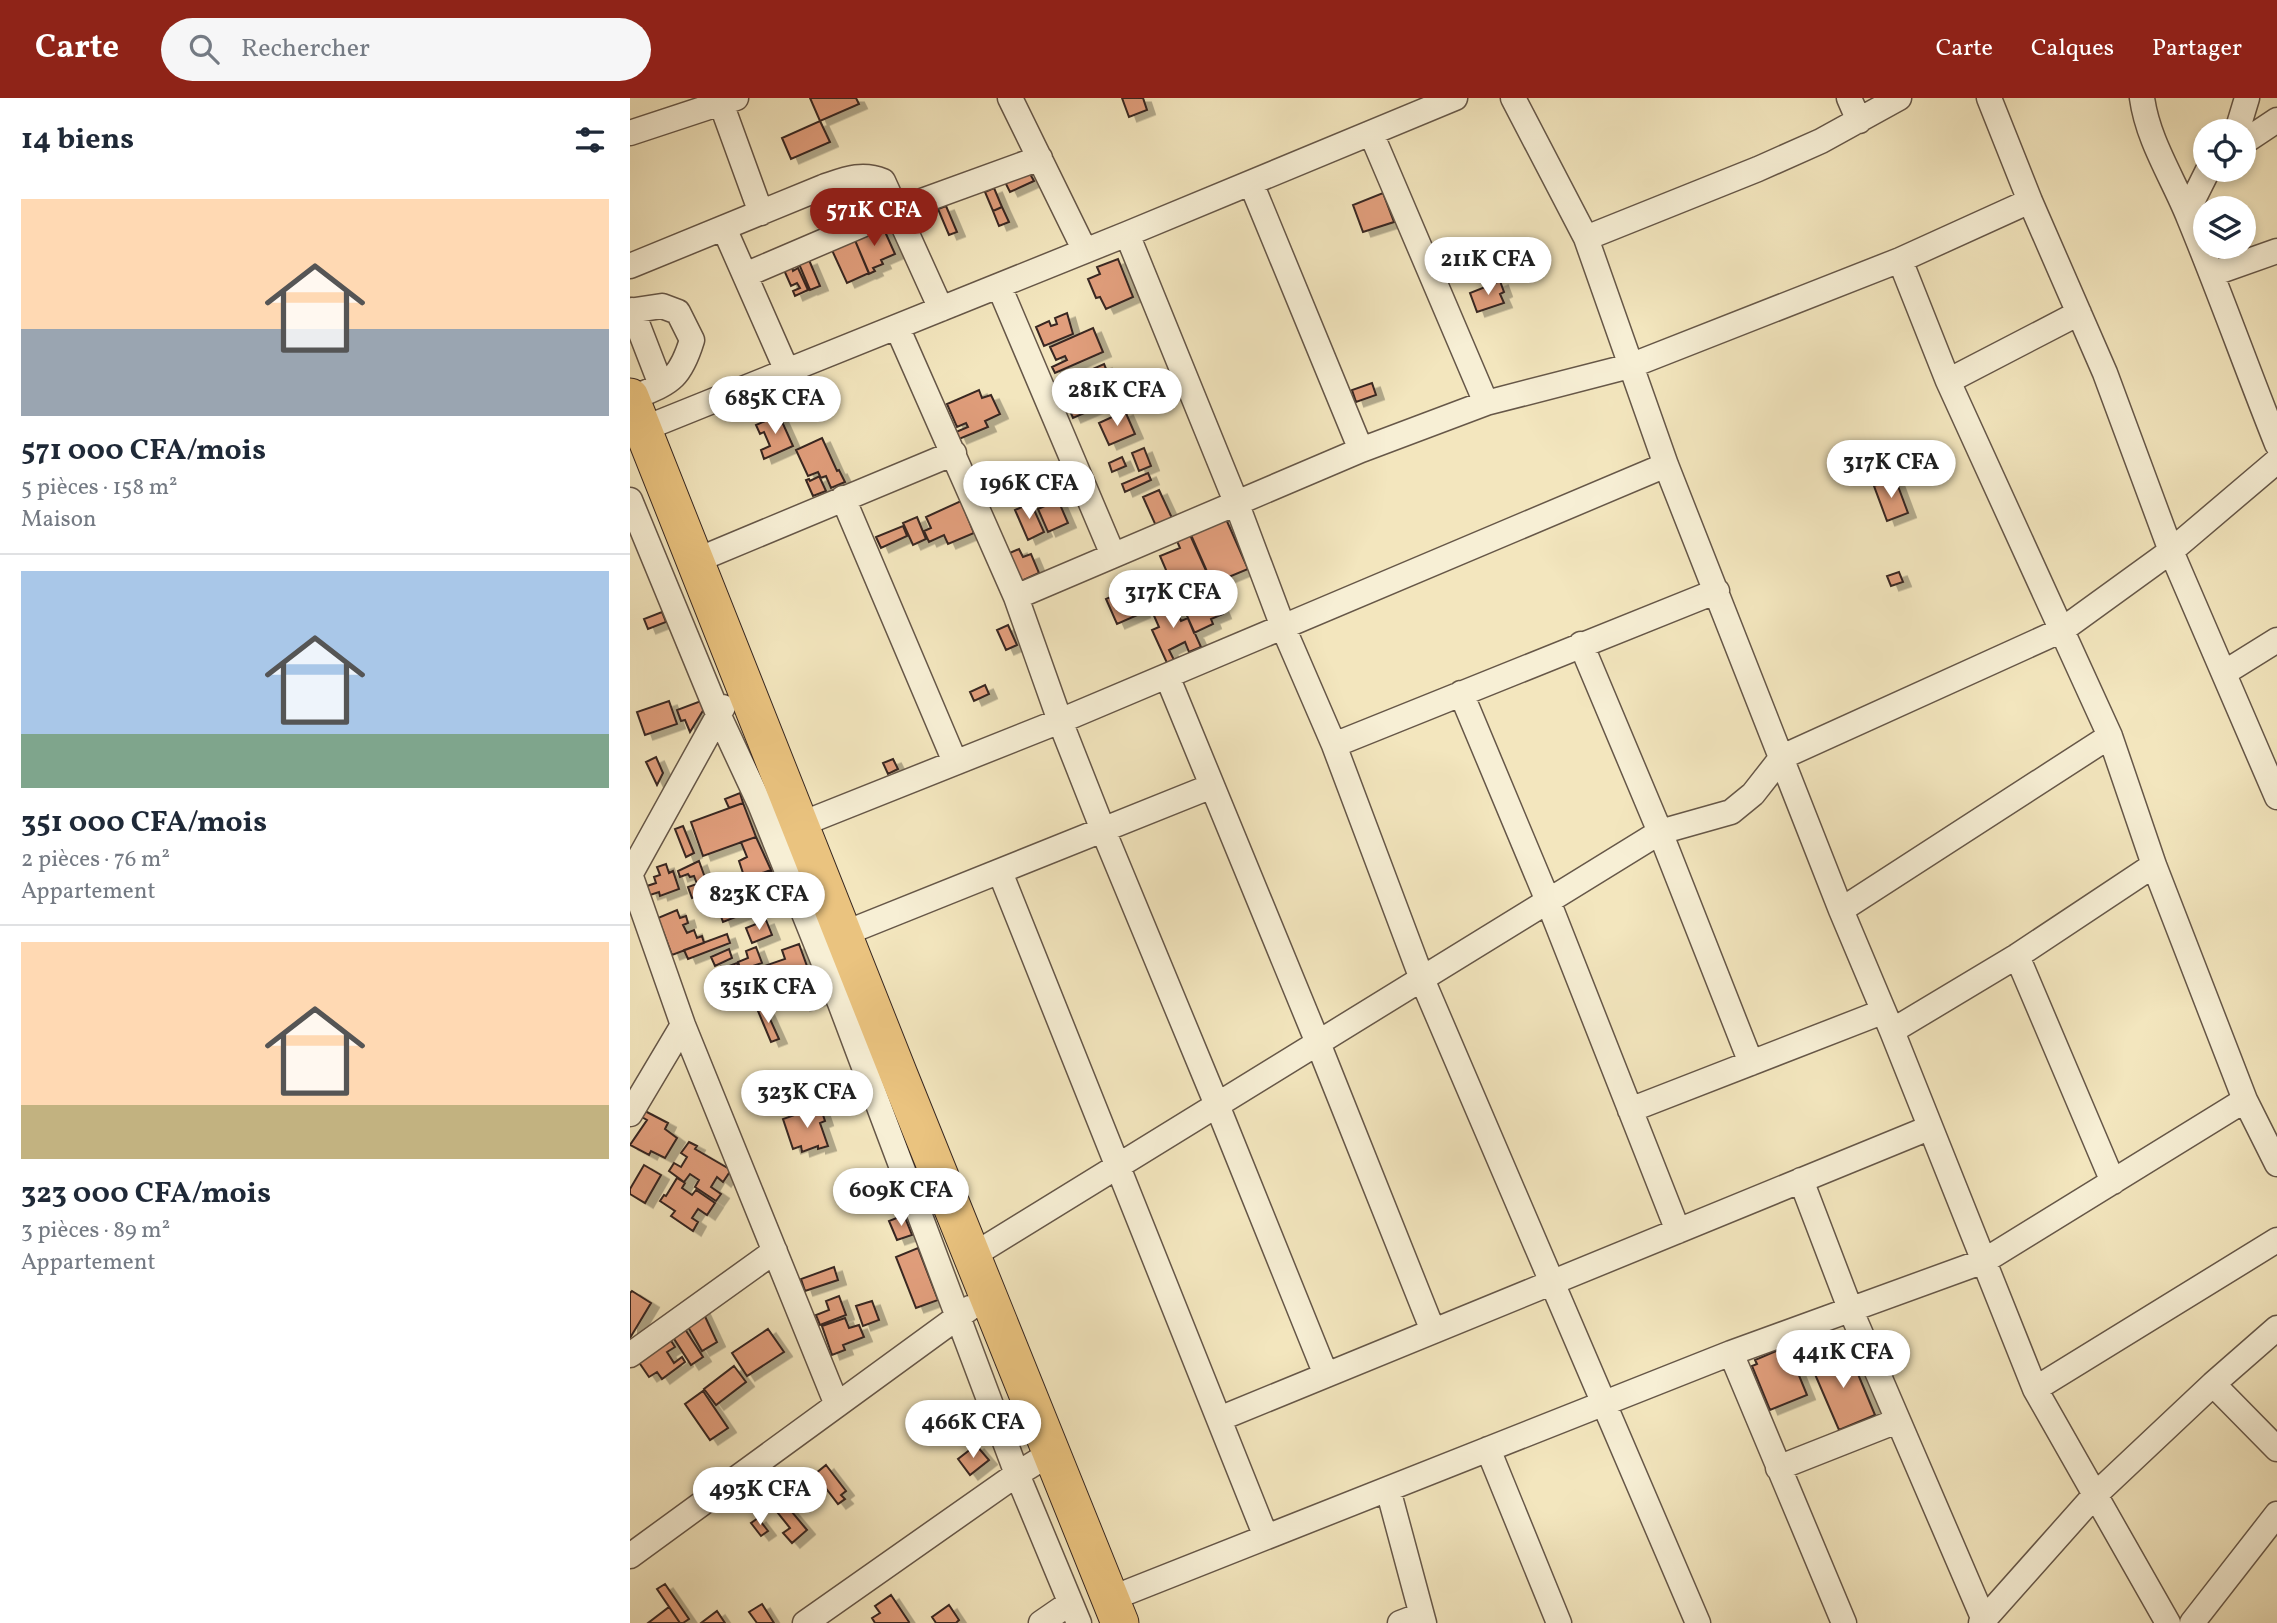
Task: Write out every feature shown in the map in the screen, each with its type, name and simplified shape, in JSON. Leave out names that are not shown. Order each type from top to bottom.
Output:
[{"type":"highway","points":[[641,403],[695,561],[1115,1611]]},
{"type":"street","points":[[1010,98],[1085,251]]},
{"type":"street","points":[[641,403],[787,371],[1455,98]]},
{"type":"street","points":[[1513,98],[1586,238],[1666,465],[1841,910],[2035,1390],[2168,1623]]},
{"type":"street","points":[[1849,98],[1859,121]]},
{"type":"street","points":[[1586,238],[1758,169],[1859,121],[1899,98]]},
{"type":"street","points":[[1989,98],[2030,201],[2105,373],[2171,551],[2274,783]]},
{"type":"street","points":[[2142,98],[2144,116],[2187,212],[2277,444]]},
{"type":"street","points":[[2240,119],[2246,98]]},
{"type":"street","points":[[630,133],[729,100],[761,213]]},
{"type":"street","points":[[2256,134],[2277,120]]},
{"type":"street","points":[[1371,133],[1486,403]]},
{"type":"street","points":[[745,275],[897,210],[1040,158]]},
{"type":"street","points":[[630,266],[823,187],[855,177],[870,176],[883,181],[942,309]]},
{"type":"street","points":[[2187,212],[2202,182]]},
{"type":"street","points":[[1251,183],[1361,450]]},
{"type":"street","points":[[1016,597],[1361,450],[1486,403],[1630,366],[1900,260],[2030,201]]},
{"type":"street","points":[[724,228],[787,371]]},
{"type":"street","points":[[1127,234],[1236,502],[1283,627],[1334,745],[1422,979],[1698,1623]]},
{"type":"street","points":[[2212,274],[2277,251]]},
{"type":"street","points":[[1900,260],[1948,381],[2110,736],[2154,865],[2245,1100],[2277,1164]]},
{"type":"street","points":[[999,286],[1113,555]]},
{"type":"street","points":[[662,306],[678,312],[692,340],[685,364],[678,373],[641,403],[631,311],[662,306]]},
{"type":"street","points":[[1948,381],[2079,313]]},
{"type":"street","points":[[897,327],[1016,597],[1060,721],[1103,830],[1326,1375]]},
{"type":"street","points":[[695,561],[954,453]]},
{"type":"street","points":[[972,1256],[1660,832],[1731,812],[1753,794],[1782,757],[2062,630],[2171,551],[2277,461]]},
{"type":"street","points":[[799,825],[1060,721],[1666,465]]},
{"type":"street","points":[[843,498],[955,762]]},
{"type":"street","points":[[632,508],[719,716],[760,804],[840,1003],[1017,1474],[1075,1613],[1041,1623]]},
{"type":"street","points":[[1334,745],[1717,591]]},
{"type":"street","points":[[2224,673],[2277,640]]},
{"type":"street","points":[[1581,645],[1660,832],[1751,1063]]},
{"type":"street","points":[[739,671],[719,716],[630,875],[683,1025],[837,1405]]},
{"type":"street","points":[[1167,676],[1433,1331]]},
{"type":"street","points":[[1461,693],[1548,901],[1678,1231]]},
{"type":"street","points":[[1841,910],[2110,736]]},
{"type":"street","points":[[842,934],[1212,786]]},
{"type":"street","points":[[1630,1110],[1751,1063],[1887,1022],[2017,956],[2154,865]]},
{"type":"street","points":[[1000,872],[1266,1537]]},
{"type":"street","points":[[2017,956],[2113,1182]]},
{"type":"street","points":[[630,1114],[683,1025]]},
{"type":"street","points":[[1115,1611],[1266,1537],[1731,1353],[1984,1261],[2245,1100]]},
{"type":"street","points":[[1219,1419],[1929,1128]]},
{"type":"street","points":[[1801,1180],[1851,1311],[1983,1622],[2094,1496],[2277,1328]]},
{"type":"street","points":[[2035,1390],[2277,1240]]},
{"type":"street","points":[[630,1355],[775,1251]]},
{"type":"street","points":[[630,1556],[988,1295]]},
{"type":"street","points":[[1731,1353],[1844,1623]]},
{"type":"street","points":[[2213,1384],[2277,1449]]},
{"type":"street","points":[[1778,1468],[1897,1421]]},
{"type":"street","points":[[1488,1449],[1559,1623]]},
{"type":"street","points":[[805,1623],[1051,1453]]},
{"type":"street","points":[[1388,1489],[1415,1620]]},
{"type":"street","points":[[2192,1623],[2277,1514]]},
{"type":"building","points":[[810,98],[856,98],[859,104],[820,121]]},
{"type":"building","points":[[1122,98],[1143,98],[1147,110],[1129,117]]},
{"type":"building","points":[[820,121],[830,142],[791,159],[782,138]]},
{"type":"building","points":[[1029,172],[1034,181],[1010,192],[1005,182]]},
{"type":"building","points":[[994,188],[1002,207],[993,211],[985,192]]},
{"type":"building","points":[[1383,193],[1394,222],[1363,232],[1353,205]]},
{"type":"building","points":[[946,206],[957,232],[949,235],[938,209]]},
{"type":"building","points":[[1002,207],[1009,222],[999,226],[993,211]]},
{"type":"building","points":[[882,225],[895,254],[881,260],[883,264],[873,268],[875,271],[869,274],[854,238]]},
{"type":"building","points":[[854,238],[869,273],[847,283],[831,248]]},
{"type":"building","points":[[1118,259],[1133,297],[1106,309],[1100,297],[1096,298],[1088,279],[1100,274],[1097,267]]},
{"type":"building","points":[[809,260],[820,286],[810,290],[799,264]]},
{"type":"building","points":[[792,267],[793,271],[798,268],[808,290],[795,296],[793,291],[800,288],[797,283],[791,286],[784,270]]},
{"type":"building","points":[[1500,281],[1504,292],[1500,294],[1504,303],[1477,312],[1470,293]]},
{"type":"building","points":[[1067,313],[1073,334],[1044,346],[1036,327],[1049,321],[1051,326],[1057,324],[1055,318]]},
{"type":"building","points":[[1093,328],[1103,352],[1055,373],[1052,367],[1067,360],[1065,356],[1056,360],[1050,347]]},
{"type":"building","points":[[1104,364],[1116,393],[1094,403],[1096,408],[1073,418],[1058,384],[1080,374],[1084,384],[1090,381],[1086,372]]},
{"type":"building","points":[[1372,383],[1376,395],[1356,402],[1352,390]]},
{"type":"building","points":[[979,390],[982,398],[991,395],[1000,414],[985,421],[988,427],[959,439],[956,432],[968,427],[966,423],[957,427],[947,404]]},
{"type":"building","points":[[1125,411],[1135,434],[1109,445],[1099,423]]},
{"type":"building","points":[[779,415],[793,446],[764,459],[761,450],[770,446],[764,432],[760,434],[756,425]]},
{"type":"building","points":[[822,438],[845,482],[831,488],[826,476],[820,478],[826,491],[813,496],[806,480],[820,476],[818,472],[808,476],[796,450]]},
{"type":"building","points":[[1144,448],[1151,466],[1139,471],[1132,453]]},
{"type":"building","points":[[1122,457],[1126,466],[1112,472],[1109,463]]},
{"type":"building","points":[[1148,473],[1151,480],[1125,492],[1122,484]]},
{"type":"building","points":[[1895,478],[1908,513],[1887,521],[1874,486]]},
{"type":"building","points":[[1159,490],[1172,518],[1156,526],[1143,497]]},
{"type":"building","points":[[1058,500],[1068,523],[1048,532],[1038,509]]},
{"type":"building","points":[[961,501],[974,533],[948,544],[944,535],[929,542],[924,531],[931,528],[926,517]]},
{"type":"building","points":[[1031,503],[1044,532],[1028,540],[1015,510]]},
{"type":"building","points":[[917,517],[926,539],[913,545],[903,523]]},
{"type":"building","points":[[1226,519],[1248,569],[1212,584],[1190,535]]},
{"type":"building","points":[[903,526],[907,536],[881,548],[876,537]]},
{"type":"building","points":[[1191,535],[1209,576],[1175,591],[1160,556],[1180,548],[1177,541]]},
{"type":"building","points":[[1019,549],[1023,557],[1031,554],[1039,573],[1017,583],[1005,555]]},
{"type":"building","points":[[1899,572],[1903,582],[1891,586],[1887,576]]},
{"type":"building","points":[[1131,588],[1142,613],[1117,624],[1106,599]]},
{"type":"building","points":[[1213,590],[1223,614],[1211,619],[1213,624],[1194,633],[1182,604]]},
{"type":"building","points":[[1179,597],[1182,603],[1174,606],[1181,621],[1188,618],[1201,647],[1189,652],[1185,642],[1169,650],[1174,660],[1167,663],[1152,630],[1159,627],[1151,609]]},
{"type":"building","points":[[662,612],[666,622],[648,629],[644,619]]},
{"type":"building","points":[[1008,625],[1017,645],[1006,650],[997,630]]},
{"type":"building","points":[[985,685],[989,694],[974,701],[970,692]]},
{"type":"building","points":[[669,701],[677,724],[645,735],[637,712]]},
{"type":"building","points":[[701,701],[704,709],[690,732],[685,720],[681,721],[677,710]]},
{"type":"building","points":[[656,757],[663,773],[657,785],[646,762]]},
{"type":"building","points":[[893,759],[898,769],[888,774],[883,763]]},
{"type":"building","points":[[740,793],[743,803],[729,808],[725,799]]},
{"type":"building","points":[[743,803],[756,837],[703,856],[691,822]]},
{"type":"building","points":[[683,826],[694,853],[686,857],[675,829]]},
{"type":"building","points":[[756,837],[771,870],[745,879],[739,861],[747,857],[741,842]]},
{"type":"building","points":[[699,861],[712,897],[703,901],[701,895],[692,898],[688,887],[697,884],[694,876],[690,877],[688,874],[680,877],[678,871]]},
{"type":"building","points":[[666,864],[669,873],[673,871],[679,889],[660,896],[659,892],[650,895],[647,886],[656,883],[654,877],[660,875],[657,867]]},
{"type":"building","points":[[771,870],[780,893],[754,904],[745,879]]},
{"type":"building","points":[[738,887],[743,901],[752,898],[756,909],[723,922],[718,908],[707,912],[703,901]]},
{"type":"building","points":[[677,910],[680,918],[686,916],[688,923],[683,925],[687,933],[694,930],[697,938],[702,936],[704,943],[672,955],[658,918]]},
{"type":"building","points":[[766,920],[772,935],[752,943],[746,928]]},
{"type":"building","points":[[727,934],[730,943],[688,959],[684,950]]},
{"type":"building","points":[[799,944],[812,980],[795,986],[793,981],[789,982],[787,975],[780,977],[785,991],[759,996],[750,971],[785,959],[782,950]]},
{"type":"building","points":[[756,947],[762,963],[741,970],[738,962],[748,958],[746,951]]},
{"type":"building","points":[[729,949],[732,958],[715,966],[711,957]]},
{"type":"building","points":[[737,963],[740,971],[716,979],[713,972]]},
{"type":"building","points":[[740,971],[747,991],[737,995],[730,974]]},
{"type":"building","points":[[812,980],[820,1000],[802,1006],[795,986]]},
{"type":"building","points":[[765,1008],[779,1039],[771,1042],[758,1011]]},
{"type":"building","points":[[820,1106],[825,1121],[820,1123],[828,1146],[818,1149],[818,1146],[802,1152],[801,1146],[793,1149],[783,1119]]},
{"type":"building","points":[[643,1110],[668,1123],[665,1129],[677,1138],[665,1158],[651,1151],[649,1155],[630,1145],[647,1120],[640,1116]]},
{"type":"building","points":[[689,1142],[697,1146],[695,1149],[731,1170],[723,1182],[717,1177],[711,1187],[721,1194],[716,1201],[695,1187],[699,1180],[690,1174],[684,1182],[669,1171],[674,1163],[681,1167],[687,1157],[681,1153]]},
{"type":"building","points":[[644,1165],[661,1175],[645,1203],[630,1194],[630,1189]]},
{"type":"building","points":[[677,1178],[685,1183],[682,1188],[692,1195],[696,1190],[715,1203],[707,1215],[698,1209],[692,1218],[698,1222],[693,1231],[671,1216],[675,1211],[660,1201]]},
{"type":"building","points":[[904,1215],[912,1235],[897,1240],[889,1221]]},
{"type":"building","points":[[918,1248],[938,1300],[916,1308],[896,1257]]},
{"type":"building","points":[[834,1267],[838,1280],[805,1291],[801,1279]]},
{"type":"building","points":[[632,1291],[651,1303],[630,1338],[630,1293]]},
{"type":"building","points":[[839,1296],[846,1315],[820,1325],[816,1315],[829,1310],[826,1301]]},
{"type":"building","points":[[872,1301],[879,1320],[863,1326],[856,1306]]},
{"type":"building","points":[[702,1310],[717,1342],[702,1351],[684,1320]]},
{"type":"building","points":[[845,1318],[849,1328],[859,1325],[864,1337],[843,1345],[845,1350],[832,1355],[822,1326]]},
{"type":"building","points":[[681,1323],[703,1357],[691,1365],[669,1331]]},
{"type":"building","points":[[768,1329],[784,1352],[747,1376],[732,1353]]},
{"type":"building","points":[[668,1336],[675,1347],[667,1352],[674,1363],[682,1357],[685,1362],[662,1379],[657,1372],[649,1377],[636,1358]]},
{"type":"building","points":[[1781,1349],[1783,1354],[1789,1351],[1807,1395],[1770,1410],[1752,1366],[1757,1364],[1755,1360]]},
{"type":"building","points":[[1848,1350],[1875,1415],[1839,1430],[1811,1365]]},
{"type":"building","points":[[734,1366],[746,1382],[716,1405],[704,1389]]},
{"type":"building","points":[[703,1391],[728,1428],[710,1440],[685,1404]]},
{"type":"building","points":[[976,1445],[989,1460],[970,1475],[958,1459]]},
{"type":"building","points":[[826,1465],[846,1491],[841,1495],[845,1499],[838,1504],[815,1474]]},
{"type":"building","points":[[782,1500],[807,1530],[792,1543],[783,1533],[790,1528],[773,1507]]},
{"type":"building","points":[[758,1518],[768,1531],[761,1536],[751,1523]]},
{"type":"building","points":[[665,1584],[689,1619],[683,1623],[680,1623],[657,1589]]},
{"type":"building","points":[[891,1595],[909,1622],[875,1623],[872,1618],[880,1613],[875,1606]]},
{"type":"building","points":[[762,1604],[774,1623],[757,1623],[749,1612]]},
{"type":"building","points":[[949,1605],[959,1620],[956,1623],[936,1623],[932,1617]]},
{"type":"building","points":[[669,1607],[680,1623],[648,1623]]},
{"type":"building","points":[[717,1611],[725,1623],[701,1623]]}]
